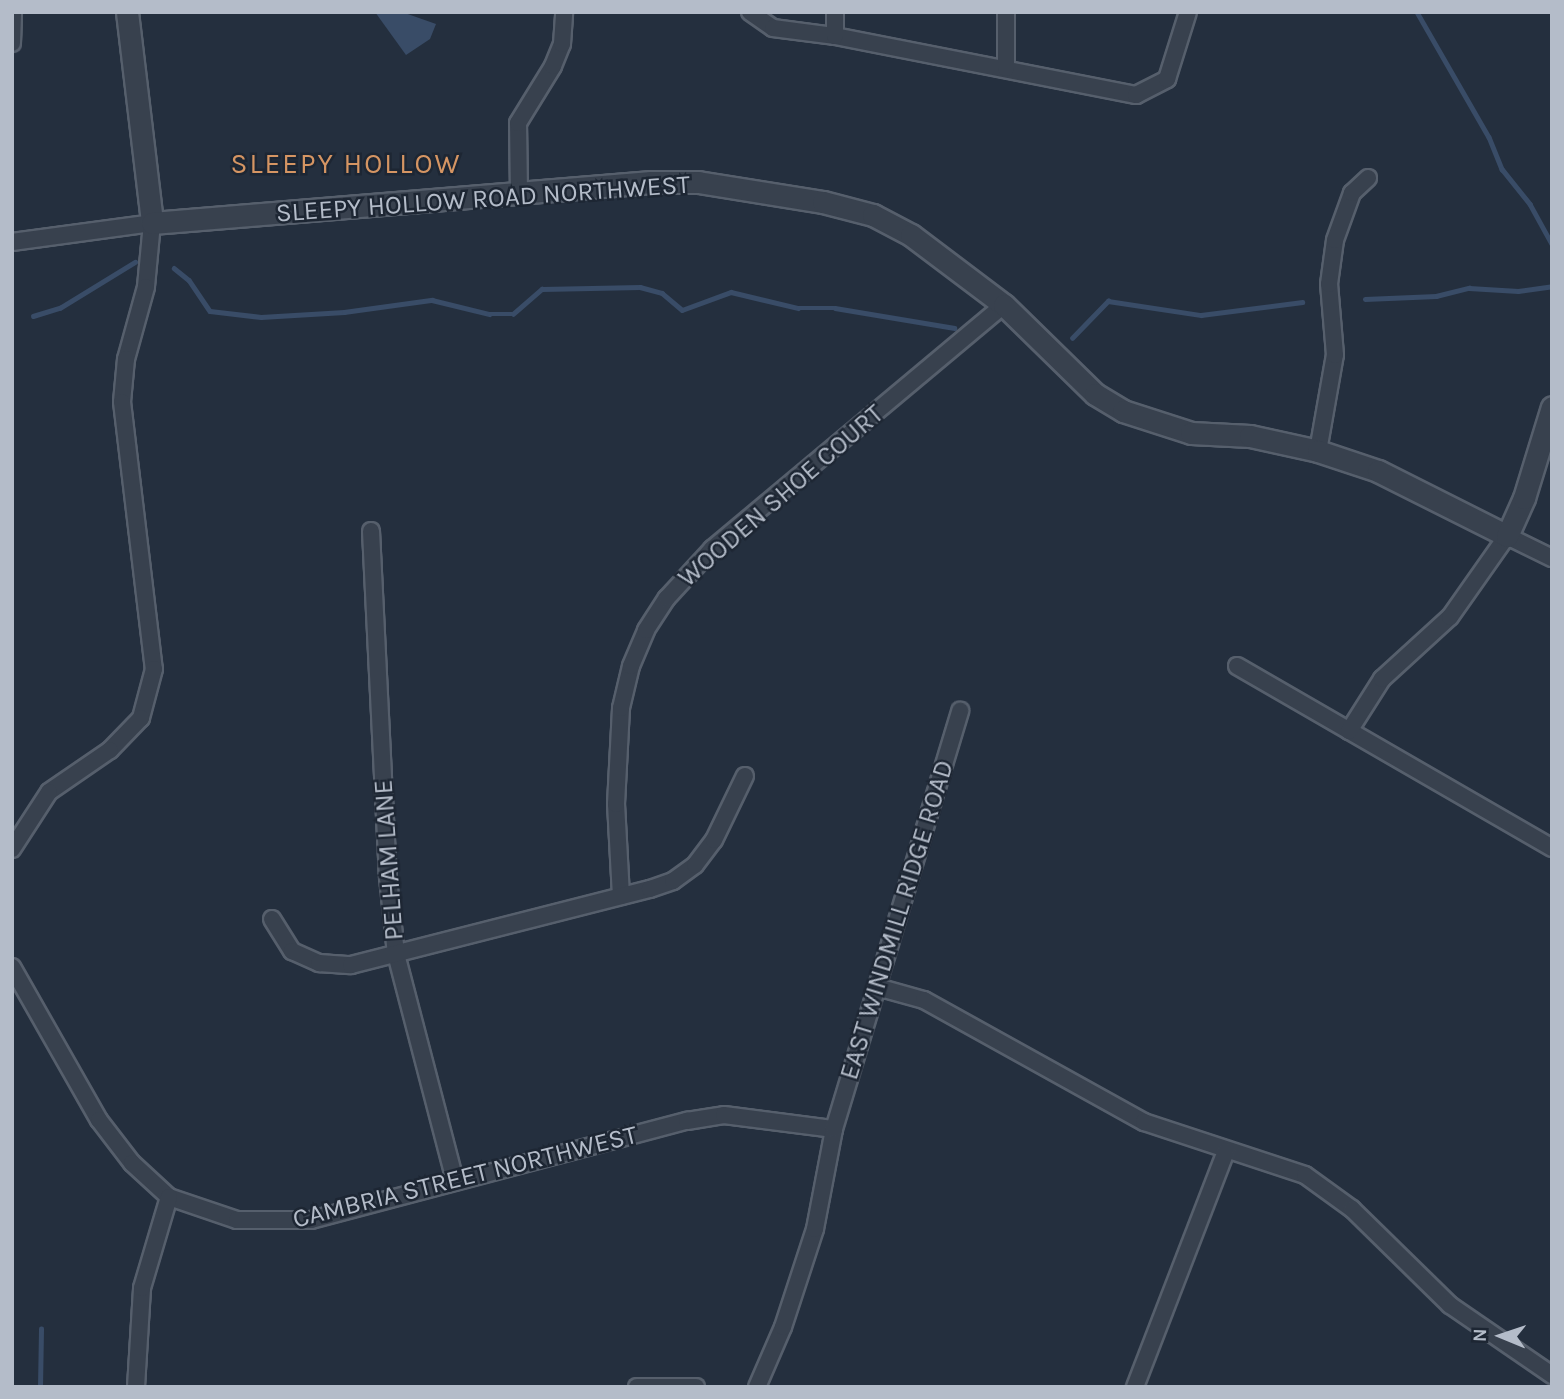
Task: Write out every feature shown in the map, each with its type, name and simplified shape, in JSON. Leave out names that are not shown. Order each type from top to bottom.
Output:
[{"type":"street","points":[[12,43],[13,12]]},
{"type":"street","points":[[12,849],[42,800],[128,735],[151,695],[153,640],[122,402],[127,359],[148,277],[152,223],[127,12]]},
{"type":"street","points":[[519,194],[519,123],[553,66],[562,44],[564,12]]},
{"type":"street","points":[[750,12],[773,28],[835,36],[1140,94],[1167,79],[1188,12]]},
{"type":"street","points":[[835,12],[835,36]]},
{"type":"street","points":[[1006,12],[1006,68]]},
{"type":"street","points":[[1318,451],[1335,355],[1329,284],[1335,240],[1352,194],[1368,178]]},
{"type":"street","name":"SLEEPY HOLLOW ROAD NORTHWEST","points":[[152,223],[698,182],[823,202],[873,215],[911,235],[1004,305],[1095,394],[1123,411],[1191,433],[1250,436],[1318,451],[1378,471],[1552,558]]},
{"type":"street","points":[[12,242],[152,223]]},
{"type":"street","name":"WOODEN SHOE COURT","points":[[621,896],[616,804],[621,708],[631,666],[653,620],[689,571],[712,550],[1004,305]]},
{"type":"street","points":[[1349,731],[1382,679],[1450,617],[1507,536],[1552,407]]},
{"type":"street","name":"PELHAM LANE","points":[[371,531],[388,878],[396,954],[455,1181]]},
{"type":"street","points":[[1237,666],[1552,848]]},
{"type":"street","name":"EAST WINDMILL RIDGE ROAD","points":[[757,1387],[783,1327],[815,1229],[834,1129],[960,711]]},
{"type":"street","points":[[272,919],[292,951],[319,963],[351,965],[673,881],[695,865],[714,840],[745,776]]},
{"type":"street","name":"CAMBRIA STREET NORTHWEST","points":[[12,967],[99,1120],[132,1163],[169,1197],[237,1220],[286,1223],[311,1220],[455,1181],[724,1115],[834,1129]]},
{"type":"street","points":[[877,987],[924,1000],[1144,1122],[1305,1175],[1352,1209],[1450,1305],[1552,1375]]},
{"type":"street","points":[[1135,1387],[1226,1150]]},
{"type":"street","points":[[136,1387],[142,1288],[169,1197]]},
{"type":"street","points":[[638,1387],[696,1387]]},
{"type":"water","points":[[375,12],[402,12],[436,24],[430,39],[406,55]]},
{"type":"waterway","points":[[1417,12],[1489,137],[1502,169],[1530,204],[1552,244]]},
{"type":"waterway","points":[[33,316],[60,308],[135,262]]},
{"type":"waterway","points":[[174,268],[189,280],[210,311],[261,317],[344,312],[432,300],[489,314],[513,314],[542,289],[640,287],[662,293],[682,310],[731,292],[798,308],[835,308],[954,328]]},
{"type":"waterway","points":[[1365,299],[1436,296],[1469,288],[1518,291],[1552,286]]},
{"type":"waterway","points":[[1072,338],[1108,301],[1201,315],[1302,302]]},
{"type":"waterway","points":[[40,1387],[41,1329]]},
{"type":"district","name":"SLEEPY HOLLOW","points":[[346,164]]}]
